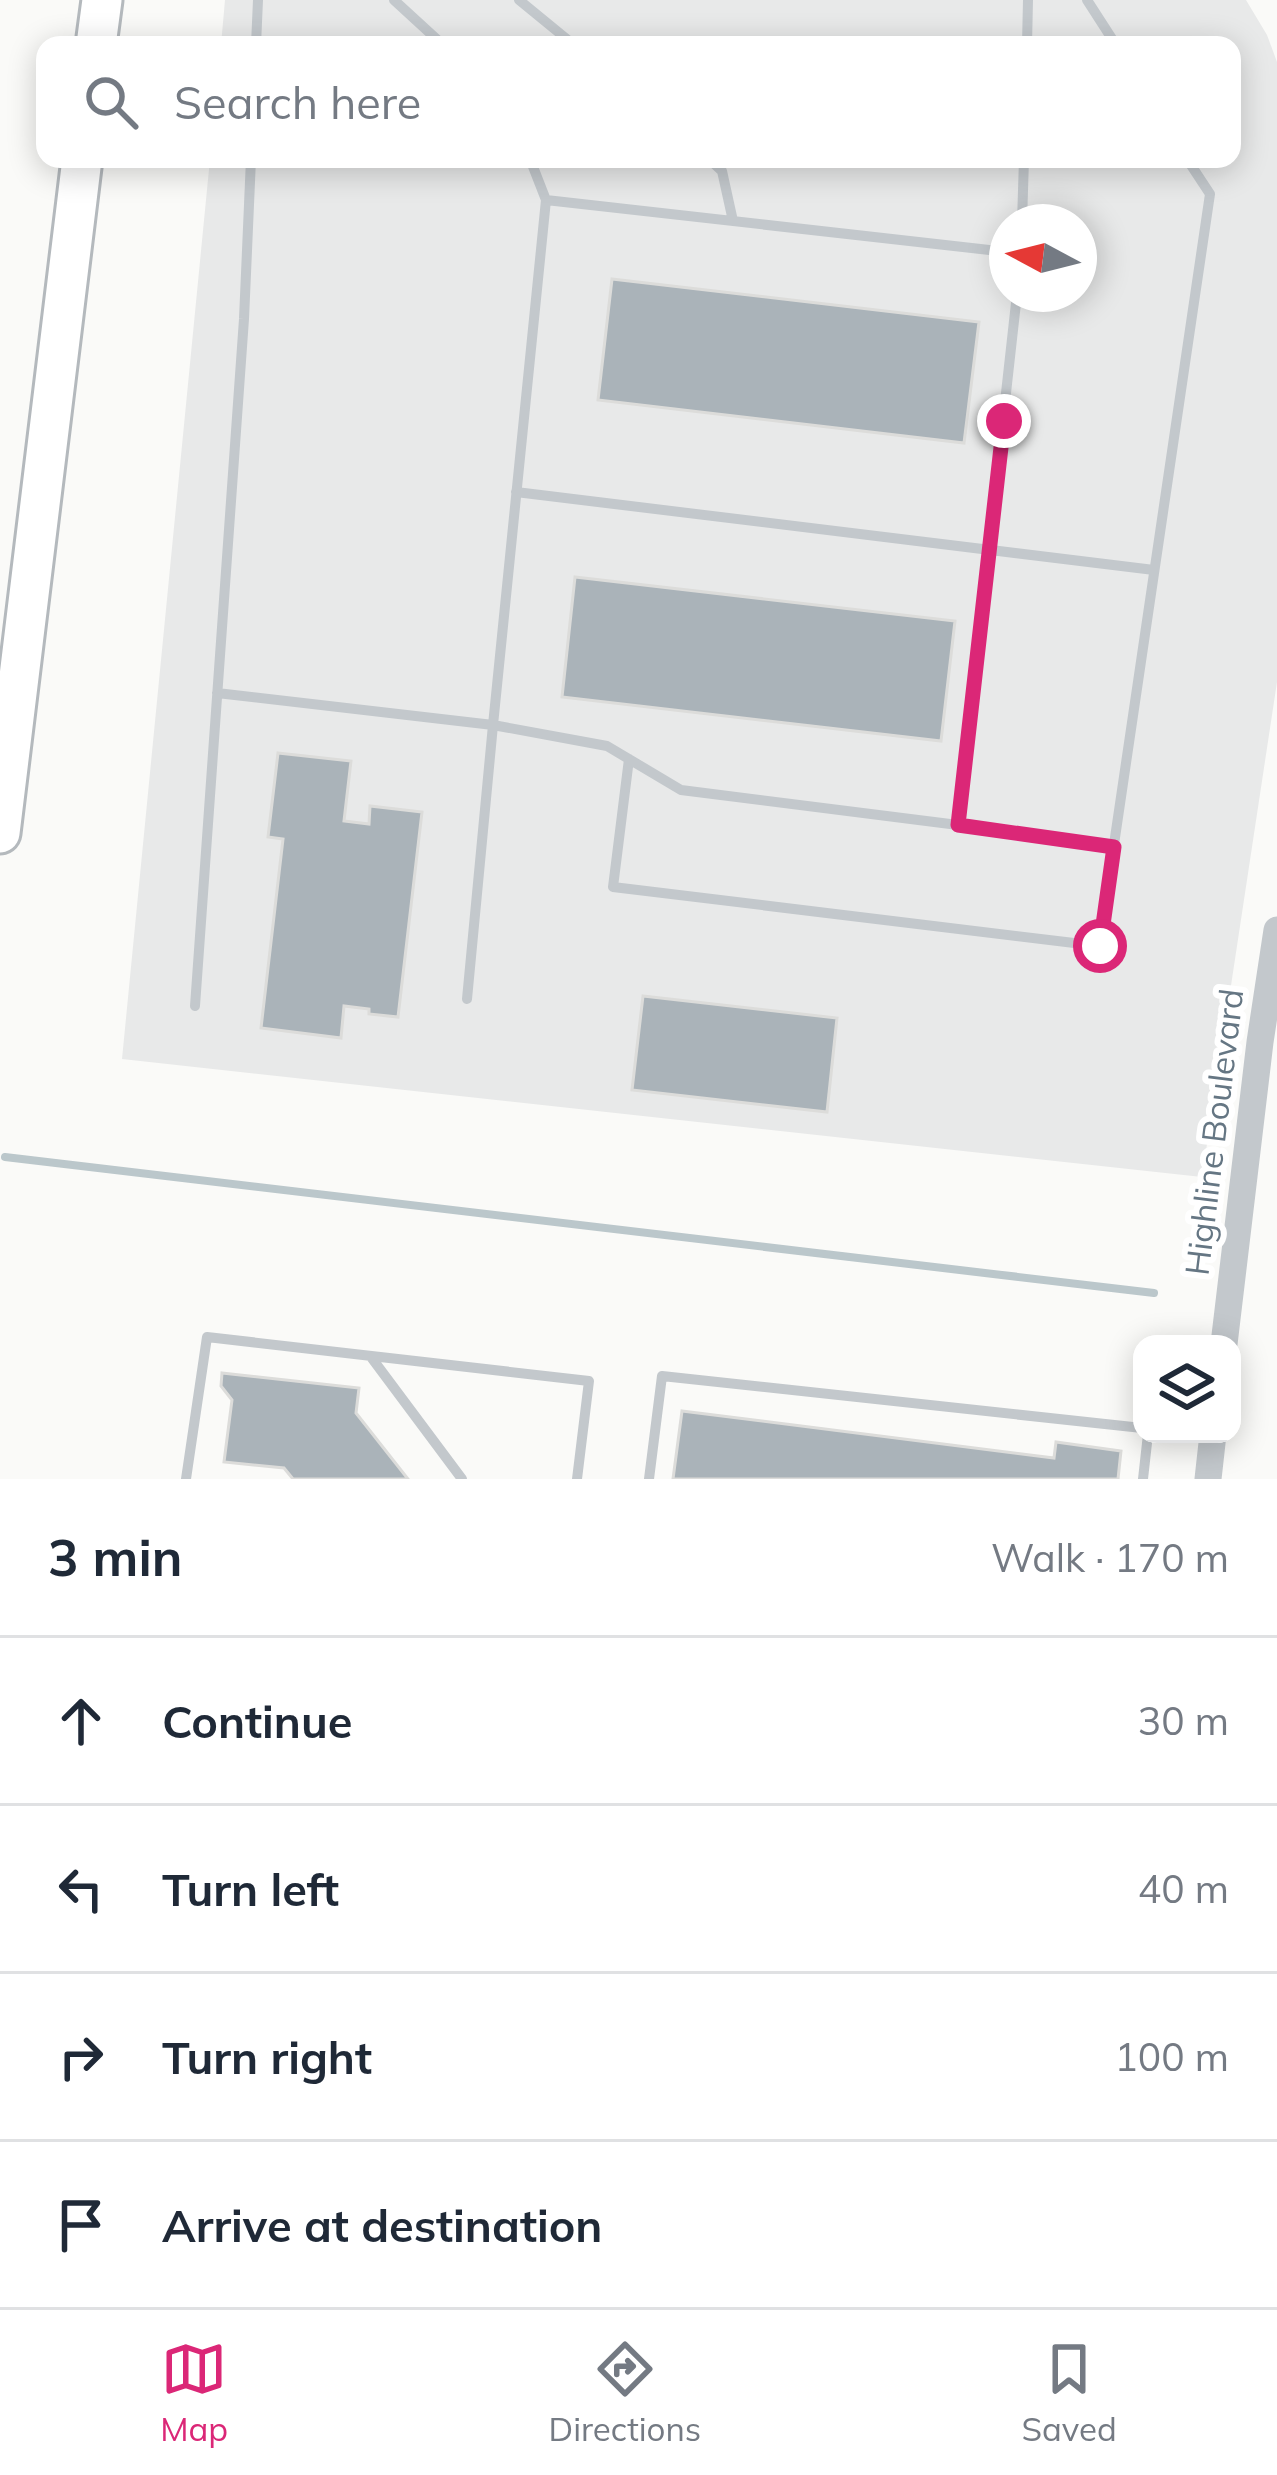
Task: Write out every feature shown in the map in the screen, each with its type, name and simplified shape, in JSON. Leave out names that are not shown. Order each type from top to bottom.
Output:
[{"type":"highway","points":[[97,36],[102,0]]},
{"type":"highway","points":[[0,833],[81,168]]},
{"type":"street","name":"Highline Boulevard","points":[[1225,1335],[1277,930]]},
{"type":"street","points":[[1208,1479],[1212,1443]]},
{"type":"lane","points":[[256,36],[258,0]]},
{"type":"lane","points":[[394,0],[433,36]]},
{"type":"lane","points":[[519,0],[563,36]]},
{"type":"lane","points":[[1027,36],[1028,0]]},
{"type":"lane","points":[[1088,0],[1110,36]]},
{"type":"lane","points":[[195,1006],[251,168]]},
{"type":"lane","points":[[467,999],[546,200],[534,168]]},
{"type":"lane","points":[[719,168],[733,221]]},
{"type":"lane","points":[[1023,204],[1024,168]]},
{"type":"lane","points":[[629,759],[613,887],[1100,946],[1210,194],[1193,168]]},
{"type":"lane","points":[[546,200],[989,250]]},
{"type":"lane","points":[[958,825],[1015,312]]},
{"type":"lane","points":[[516,492],[1154,570]]},
{"type":"lane","points":[[217,693],[493,725],[607,746],[681,790],[1114,847]]},
{"type":"lane","points":[[186,1479],[207,1337],[589,1381],[577,1479]]},
{"type":"lane","points":[[370,1356],[462,1479]]},
{"type":"lane","points":[[649,1479],[662,1376],[1133,1430]]},
{"type":"lane","points":[[1143,1479],[1144,1443]]},
{"type":"shaded area","points":[[225,0],[1246,0],[1277,62],[1277,682],[1202,1177],[122,1059],[209,168],[1241,168],[1241,36],[222,36]]},
{"type":"building","points":[[612,279],[979,322],[964,443],[598,400]]},
{"type":"building","points":[[575,577],[955,621],[941,741],[562,697]]},
{"type":"building","points":[[278,753],[351,761],[344,821],[369,824],[370,806],[422,812],[398,1017],[344,1006],[341,1038],[261,1028],[283,839],[268,837]]},
{"type":"building","points":[[643,996],[837,1018],[827,1112],[632,1090]]},
{"type":"building","points":[[222,1373],[359,1388],[356,1413],[408,1479],[293,1479],[284,1468],[224,1462],[232,1400],[221,1386]]},
{"type":"building","points":[[682,1411],[1054,1458],[1056,1442],[1121,1451],[1118,1479],[673,1479]]},
{"type":"waterway","points":[[5,1157],[1154,1293]]},
{"type":"route","points":[[1004,421],[958,825],[1114,847],[1100,946]]}]
